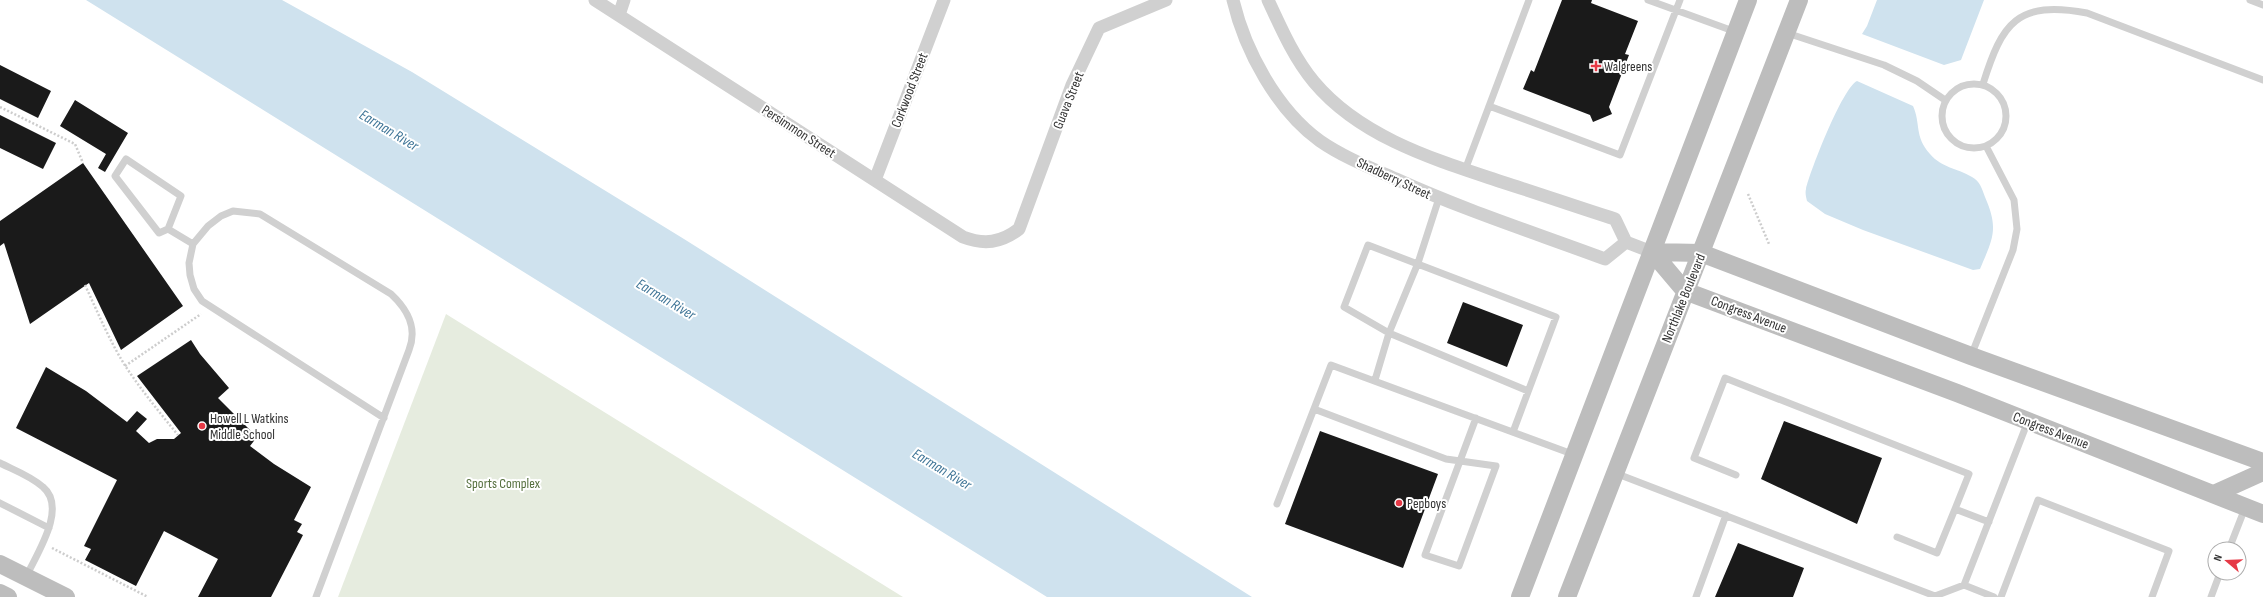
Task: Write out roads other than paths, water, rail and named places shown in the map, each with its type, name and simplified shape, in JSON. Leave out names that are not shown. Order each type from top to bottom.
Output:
[{"type":"street","name":"Persimmon Street","points":[[594,0],[963,237],[986,243],[1009,237]]},
{"type":"street","points":[[618,16],[624,0]]},
{"type":"street","name":"Corkwood Street","points":[[875,180],[944,0]]},
{"type":"street","name":"Guava Street","points":[[1009,237],[1019,229],[1072,85],[1099,28],[1166,0]]},
{"type":"street","name":"Shadberry Street","points":[[1233,0],[1245,41],[1268,83],[1302,124],[1321,141],[1364,165],[1439,198],[1605,259],[1626,242]]},
{"type":"street","points":[[1268,0],[1289,44],[1314,82],[1342,108],[1372,130],[1422,154],[1465,170],[1615,219],[1626,242],[1652,252],[1701,253],[1971,356],[2263,462]]},
{"type":"street","points":[[1520,597],[1748,0]]},
{"type":"street","name":"Northlake Boulevard","points":[[1567,597],[1799,0]]},
{"type":"street","name":"Congress Avenue","points":[[1652,252],[1686,291],[2028,421],[2263,514]]},
{"type":"street","points":[[2214,494],[2263,472]]},
{"type":"street","points":[[2246,506],[2263,500]]},
{"type":"street","points":[[0,564],[66,597]]},
{"type":"street","points":[[0,592],[8,597]]},
{"type":"lane","points":[[1465,170],[1529,0]]},
{"type":"lane","points":[[1648,0],[1736,32]]},
{"type":"lane","points":[[1490,106],[1620,155],[1680,0]]},
{"type":"lane","points":[[2250,0],[2263,5]]},
{"type":"lane","points":[[1983,84],[1995,48],[2007,27],[2023,12],[2042,7],[2060,7],[2087,13],[2263,80]]},
{"type":"lane","points":[[1787,33],[1884,66],[1917,82],[1945,100]]},
{"type":"lane","points":[[1968,83],[1983,84],[1996,91],[2004,102],[2007,117],[2003,131],[1993,142],[1986,146],[1966,147],[1953,140],[1944,128],[1942,114],[1945,100],[1955,89],[1968,83]]},
{"type":"lane","points":[[1971,356],[2013,250],[2017,229],[2014,200],[1986,146]]},
{"type":"lane","points":[[126,159],[181,196],[168,229],[158,233],[115,176],[126,159]]},
{"type":"lane","points":[[1375,380],[1389,333],[1418,263],[1439,198]]},
{"type":"lane","points":[[316,597],[384,418],[409,350],[413,331],[410,316],[391,294],[260,214],[247,211],[233,211],[220,216],[208,226],[193,244],[190,263],[192,282],[202,301],[384,418]]},
{"type":"lane","points":[[168,229],[193,244]]},
{"type":"lane","points":[[1513,432],[1556,317],[1368,245],[1344,307],[1389,333],[1528,391]]},
{"type":"lane","points":[[1277,504],[1331,365],[1575,455]]},
{"type":"lane","points":[[1736,474],[1694,458],[1725,378],[1968,474],[1937,553],[1898,537]]},
{"type":"lane","points":[[1314,409],[1446,459],[1460,461],[1496,466],[1459,566],[1425,555],[1460,461],[1476,418]]},
{"type":"lane","points":[[1964,586],[2028,421]]},
{"type":"lane","points":[[0,463],[44,487],[53,507],[49,528],[26,577]]},
{"type":"lane","points":[[1614,473],[1935,596],[1943,595],[1964,586],[1994,597]]},
{"type":"lane","points":[[2001,597],[2038,500],[2169,552],[2152,597]]},
{"type":"lane","points":[[0,503],[49,528]]},
{"type":"lane","points":[[2233,541],[2246,506]]},
{"type":"lane","points":[[1955,508],[1989,522]]},
{"type":"lane","points":[[1696,597],[1726,515]]},
{"type":"lane","points":[[2211,597],[2217,581]]},
{"type":"water","name":"Earman River","points":[[86,0],[282,0],[412,72],[684,239],[1252,597],[1047,597]]},
{"type":"water","points":[[1877,0],[1984,0],[1961,60],[1944,65],[1862,34],[1867,26]]},
{"type":"water","points":[[1857,81],[1913,106],[1920,136],[1925,148],[1930,154],[1940,162],[1966,174],[1979,183],[1992,217],[1993,226],[1991,241],[1980,269],[1973,270],[1863,230],[1825,214],[1807,201],[1806,189],[1820,148],[1844,98]]},
{"type":"place","name":"Walgreens","points":[[1596,66]]},
{"type":"place","name":"Howell L Watkins Middle School","points":[[202,426]]},
{"type":"place","name":"Pepboys","points":[[1399,503]]},
{"type":"park label","name":"Sports Complex","points":[[503,483]]}]
